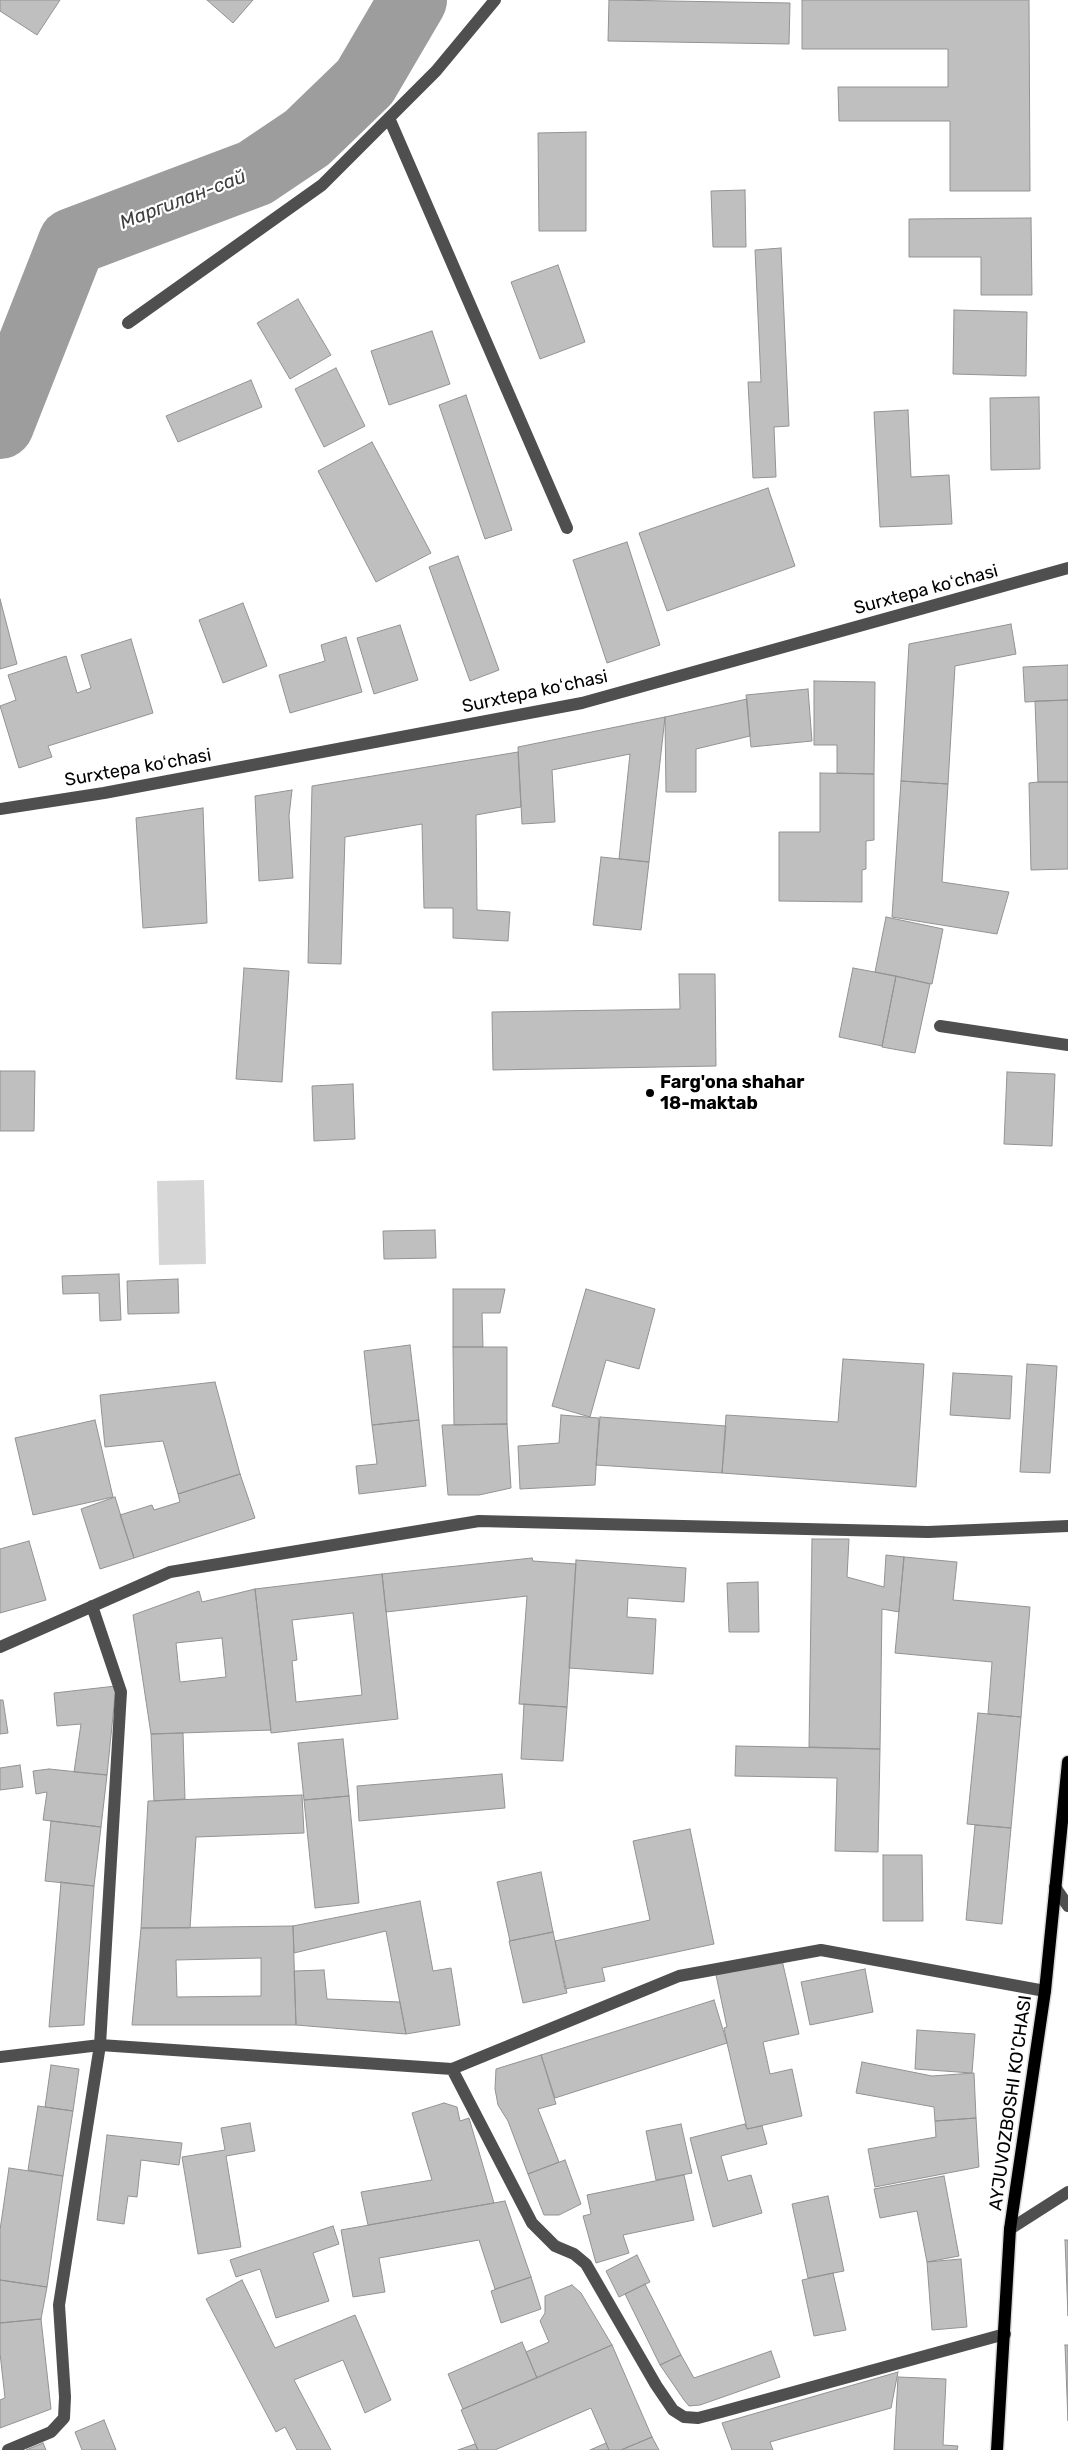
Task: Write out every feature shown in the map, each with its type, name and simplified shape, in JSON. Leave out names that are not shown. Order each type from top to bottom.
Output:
[{"type":"main road","name":"AYJUVOZBOSHI KO'CHASI","points":[[997,2450],[1010,2229],[1045,1991],[1068,1762]]},
{"type":"street","points":[[128,323],[322,185],[436,71],[495,0]]},
{"type":"street","points":[[389,118],[567,528]]},
{"type":"street","name":"Surxtepa koʻchasi","points":[[0,808],[96,795],[582,702],[1068,568]]},
{"type":"street","points":[[940,1026],[1068,1045]]},
{"type":"street","points":[[0,1647],[170,1572],[479,1521],[928,1532],[1068,1526]]},
{"type":"street","points":[[8,2450],[51,2432],[64,2418],[65,2397],[59,2305],[100,2046],[121,1692],[92,1606]]},
{"type":"street","points":[[1055,1887],[1068,1906]]},
{"type":"street","points":[[0,2057],[100,2046],[452,2069],[679,1976],[821,1950],[1045,1991]]},
{"type":"street","points":[[452,2069],[532,2223],[555,2246],[574,2254],[586,2264],[656,2385],[673,2410],[684,2417],[698,2418],[1005,2334]]},
{"type":"street","points":[[1010,2229],[1068,2192]]},
{"type":"shaded area","points":[[204,1180],[206,1264],[159,1265],[157,1181]]},
{"type":"building","points":[[0,0],[60,0],[37,35],[0,11]]},
{"type":"building","points":[[207,0],[253,0],[233,23]]},
{"type":"building","points":[[609,0],[790,3],[789,44],[608,41]]},
{"type":"building","points":[[802,0],[1029,0],[1030,191],[950,191],[950,121],[839,121],[838,87],[948,87],[948,49],[802,49]]},
{"type":"building","points":[[586,132],[586,231],[539,231],[538,133]]},
{"type":"building","points":[[745,190],[746,247],[713,247],[711,191]]},
{"type":"building","points":[[1031,218],[1032,295],[981,295],[981,257],[909,257],[909,219]]},
{"type":"building","points":[[781,248],[789,426],[774,427],[776,477],[753,478],[748,382],[761,382],[755,250]]},
{"type":"building","points":[[558,265],[585,342],[540,359],[511,282]]},
{"type":"building","points":[[298,299],[331,355],[290,379],[257,323]]},
{"type":"building","points":[[954,310],[1027,312],[1026,376],[953,374]]},
{"type":"building","points":[[432,331],[450,384],[389,405],[371,351]]},
{"type":"building","points":[[336,368],[365,426],[324,447],[295,389]]},
{"type":"building","points":[[251,380],[262,407],[178,442],[166,416]]},
{"type":"building","points":[[466,395],[512,530],[485,539],[439,405]]},
{"type":"building","points":[[1039,397],[1040,469],[991,470],[990,398]]},
{"type":"building","points":[[908,410],[911,477],[949,475],[952,524],[880,527],[874,412]]},
{"type":"building","points":[[372,442],[431,553],[376,582],[318,471]]},
{"type":"building","points":[[768,488],[795,566],[667,611],[639,533]]},
{"type":"building","points":[[627,542],[660,645],[607,663],[573,560]]},
{"type":"building","points":[[458,556],[499,670],[470,681],[429,567]]},
{"type":"building","points":[[0,599],[17,664],[0,669]]},
{"type":"building","points":[[243,603],[267,666],[223,683],[199,620]]},
{"type":"building","points":[[1011,624],[1016,654],[955,666],[948,784],[901,781],[909,644]]},
{"type":"building","points":[[400,625],[418,680],[374,694],[357,638]]},
{"type":"building","points":[[346,637],[362,692],[290,713],[279,675],[325,661],[321,645]]},
{"type":"building","points":[[131,639],[153,713],[48,746],[52,757],[19,768],[0,706],[16,700],[8,675],[66,656],[77,693],[91,688],[81,655]]},
{"type":"building","points":[[1068,665],[1068,700],[1025,702],[1023,667]]},
{"type":"building","points":[[814,681],[875,682],[874,774],[837,773],[837,745],[814,745]]},
{"type":"building","points":[[808,689],[812,741],[751,747],[746,695]]},
{"type":"building","points":[[747,699],[750,736],[696,749],[696,792],[666,792],[665,717]]},
{"type":"building","points":[[1068,700],[1068,782],[1038,782],[1035,701]]},
{"type":"building","points":[[665,717],[649,862],[619,859],[630,754],[552,770],[555,822],[522,824],[518,747]]},
{"type":"building","points":[[518,752],[521,807],[476,815],[477,910],[510,912],[508,941],[453,938],[453,908],[424,908],[422,824],[345,837],[341,964],[308,963],[312,786]]},
{"type":"building","points":[[820,773],[874,774],[874,840],[866,841],[866,869],[862,870],[862,902],[779,901],[779,832],[820,832]]},
{"type":"building","points":[[901,781],[948,784],[942,882],[1009,892],[997,934],[892,917]]},
{"type":"building","points":[[1068,782],[1068,869],[1031,870],[1029,783]]},
{"type":"building","points":[[292,790],[289,816],[293,878],[259,881],[255,796]]},
{"type":"building","points":[[203,808],[207,923],[143,928],[136,818]]},
{"type":"building","points":[[601,857],[649,862],[641,930],[593,925]]},
{"type":"building","points":[[886,917],[943,929],[932,984],[875,972]]},
{"type":"building","points":[[244,968],[289,971],[282,1082],[236,1079]]},
{"type":"building","points":[[853,968],[896,976],[882,1046],[839,1037]]},
{"type":"building","points":[[679,974],[715,974],[716,1066],[493,1070],[492,1012],[680,1009]]},
{"type":"building","points":[[896,976],[930,984],[915,1053],[882,1047]]},
{"type":"building","points":[[0,1071],[35,1071],[34,1131],[0,1131]]},
{"type":"building","points":[[1007,1072],[1055,1074],[1052,1146],[1004,1144]]},
{"type":"building","points":[[353,1084],[355,1139],[314,1141],[312,1086]]},
{"type":"building","points":[[435,1230],[436,1258],[384,1259],[383,1231]]},
{"type":"building","points":[[119,1274],[121,1320],[100,1321],[99,1293],[63,1294],[62,1276]]},
{"type":"building","points":[[178,1279],[179,1313],[128,1314],[127,1281]]},
{"type":"building","points":[[453,1289],[505,1289],[500,1313],[482,1313],[483,1347],[453,1347]]},
{"type":"building","points":[[586,1289],[655,1309],[639,1369],[606,1360],[590,1417],[552,1406]]},
{"type":"building","points":[[410,1345],[419,1420],[372,1425],[364,1351]]},
{"type":"building","points":[[453,1347],[507,1347],[507,1424],[454,1425]]},
{"type":"building","points":[[843,1359],[924,1364],[916,1487],[722,1473],[726,1415],[838,1422]]},
{"type":"building","points":[[1027,1364],[1057,1366],[1050,1473],[1020,1472]]},
{"type":"building","points":[[953,1373],[1012,1376],[1010,1419],[950,1415]]},
{"type":"building","points":[[215,1382],[240,1474],[178,1494],[163,1441],[105,1447],[100,1395]]},
{"type":"building","points":[[561,1415],[599,1418],[595,1485],[520,1489],[518,1446],[559,1443]]},
{"type":"building","points":[[600,1417],[726,1426],[722,1473],[596,1465]]},
{"type":"building","points":[[95,1420],[113,1497],[33,1515],[15,1438]]},
{"type":"building","points":[[419,1420],[426,1486],[359,1494],[356,1466],[377,1464],[372,1425]]},
{"type":"building","points":[[507,1424],[511,1488],[479,1495],[448,1495],[442,1425]]},
{"type":"building","points":[[240,1474],[255,1518],[134,1558],[120,1515],[152,1505],[154,1510],[180,1502],[178,1494]]},
{"type":"building","points":[[115,1497],[134,1558],[100,1569],[81,1509]]},
{"type":"building","points":[[812,1539],[849,1539],[847,1577],[884,1587],[886,1555],[904,1557],[899,1612],[882,1609],[880,1749],[809,1747]]},
{"type":"building","points":[[29,1541],[46,1600],[0,1613],[0,1549]]},
{"type":"building","points":[[904,1557],[957,1562],[953,1600],[1030,1607],[1021,1717],[988,1714],[992,1662],[895,1653]]},
{"type":"building","points":[[532,1558],[533,1561],[576,1564],[567,1707],[519,1704],[527,1596],[386,1612],[382,1574]]},
{"type":"building","points":[[576,1560],[686,1568],[684,1602],[628,1598],[627,1617],[656,1619],[653,1674],[569,1668]]},
{"type":"building","points":[[382,1574],[398,1719],[271,1733],[255,1589]],"holes":[[[353,1613],[362,1695],[296,1702],[292,1661],[297,1660],[292,1620]]]},
{"type":"building","points":[[758,1582],[759,1632],[729,1632],[727,1583]]},
{"type":"building","points":[[255,1589],[271,1730],[151,1734],[133,1615],[199,1591],[202,1602]],"holes":[[[222,1638],[226,1677],[180,1682],[176,1643]]]},
{"type":"building","points":[[116,1686],[107,1775],[74,1772],[81,1724],[57,1726],[54,1693]]},
{"type":"building","points":[[0,1700],[3,1700],[8,1733],[0,1734]]},
{"type":"building","points":[[524,1704],[567,1707],[563,1761],[521,1759]]},
{"type":"building","points":[[978,1713],[1021,1717],[1011,1828],[967,1824]]},
{"type":"building","points":[[183,1733],[185,1799],[154,1801],[151,1734]]},
{"type":"building","points":[[343,1739],[349,1796],[304,1800],[298,1743]]},
{"type":"building","points":[[736,1746],[880,1749],[878,1852],[835,1851],[837,1778],[735,1776]]},
{"type":"building","points":[[20,1765],[23,1787],[0,1790],[0,1768]]},
{"type":"building","points":[[49,1769],[107,1775],[101,1827],[43,1820],[47,1792],[36,1794],[33,1771]]},
{"type":"building","points":[[502,1774],[505,1808],[359,1821],[357,1786]]},
{"type":"building","points":[[302,1795],[304,1833],[196,1837],[190,1928],[141,1928],[148,1801]]},
{"type":"building","points":[[349,1796],[359,1903],[315,1908],[304,1800]]},
{"type":"building","points":[[51,1821],[101,1827],[94,1886],[45,1881]]},
{"type":"building","points":[[975,1825],[1011,1828],[1002,1924],[966,1920]]},
{"type":"building","points":[[690,1829],[714,1944],[602,1968],[605,1981],[565,1989],[555,1941],[650,1920],[633,1841]]},
{"type":"building","points":[[883,1855],[922,1855],[923,1921],[883,1921]]},
{"type":"building","points":[[541,1872],[553,1932],[510,1941],[497,1882]]},
{"type":"building","points":[[61,1882],[94,1886],[84,2025],[49,2027]]},
{"type":"building","points":[[420,1901],[433,1971],[451,1968],[460,2025],[406,2034],[386,1931],[294,1953],[293,1926]]},
{"type":"building","points":[[293,1926],[296,2025],[132,2025],[141,1928]],"holes":[[[261,1958],[261,1996],[177,1997],[176,1960]]]},
{"type":"building","points":[[553,1932],[567,1993],[523,2003],[509,1941]]},
{"type":"building","points":[[782,1960],[799,2034],[763,2042],[770,2074],[792,2069],[802,2116],[747,2129],[727,2043],[724,2028],[727,2027],[716,1975]]},
{"type":"building","points":[[865,1969],[873,2012],[810,2025],[801,1982]]},
{"type":"building","points":[[324,1970],[327,1999],[400,2002],[406,2034],[296,2025],[294,1971]]},
{"type":"building","points":[[714,2000],[727,2043],[555,2098],[541,2055]]},
{"type":"building","points":[[917,2030],[975,2034],[972,2073],[915,2069]]},
{"type":"building","points":[[541,2055],[556,2104],[538,2109],[559,2162],[528,2174],[508,2121],[498,2105],[495,2089],[496,2069]]},
{"type":"building","points":[[862,2062],[932,2076],[974,2073],[976,2118],[935,2121],[934,2107],[856,2093]]},
{"type":"building","points":[[51,2065],[79,2069],[73,2111],[45,2107]]},
{"type":"building","points":[[444,2103],[457,2107],[460,2121],[469,2118],[494,2203],[368,2225],[361,2192],[432,2180],[412,2113]]},
{"type":"building","points":[[38,2106],[73,2111],[63,2176],[28,2170]]},
{"type":"building","points":[[976,2118],[979,2167],[875,2187],[868,2149],[936,2137],[935,2121]]},
{"type":"building","points":[[250,2123],[255,2151],[226,2156],[241,2247],[198,2254],[182,2157],[225,2150],[221,2128]]},
{"type":"building","points":[[681,2124],[692,2173],[656,2180],[646,2131]]},
{"type":"building","points":[[745,2124],[747,2129],[762,2126],[767,2144],[721,2156],[728,2181],[751,2175],[762,2213],[713,2227],[690,2138]]},
{"type":"building","points":[[107,2135],[182,2143],[179,2165],[141,2160],[137,2197],[128,2196],[124,2224],[97,2220]]},
{"type":"building","points":[[565,2160],[581,2204],[559,2215],[544,2215],[528,2174]]},
{"type":"building","points":[[9,2168],[63,2176],[47,2287],[0,2280],[0,2230]]},
{"type":"building","points":[[684,2175],[694,2220],[623,2235],[629,2253],[596,2263],[583,2216],[591,2214],[587,2195]]},
{"type":"building","points":[[944,2176],[959,2256],[927,2262],[917,2211],[880,2218],[874,2189]]},
{"type":"building","points":[[828,2196],[844,2271],[808,2278],[792,2204]]},
{"type":"building","points":[[505,2201],[531,2277],[495,2289],[479,2240],[379,2258],[385,2292],[353,2297],[341,2230]]},
{"type":"building","points":[[333,2226],[339,2244],[313,2253],[329,2301],[276,2318],[260,2269],[236,2277],[230,2260]]},
{"type":"building","points":[[1065,2240],[1068,2240],[1068,2316]]},
{"type":"building","points":[[637,2255],[650,2282],[619,2297],[606,2271]]},
{"type":"building","points":[[961,2259],[967,2327],[932,2330],[927,2262]]},
{"type":"building","points":[[833,2273],[846,2330],[814,2336],[802,2280]]},
{"type":"building","points":[[531,2277],[541,2309],[501,2323],[491,2291]]},
{"type":"building","points":[[0,2280],[47,2287],[41,2319],[0,2323]]},
{"type":"building","points":[[242,2280],[275,2348],[355,2315],[391,2400],[365,2413],[343,2360],[294,2380],[331,2450],[297,2450],[285,2427],[276,2432],[206,2299]]},
{"type":"building","points":[[645,2284],[681,2355],[660,2365],[625,2294]]},
{"type":"building","points":[[572,2285],[581,2293],[612,2345],[537,2378],[526,2352],[549,2342],[540,2321],[545,2313],[545,2296]]},
{"type":"building","points":[[41,2319],[51,2409],[0,2428],[0,2400],[5,2398],[0,2353],[0,2323]]},
{"type":"building","points":[[522,2342],[537,2378],[463,2409],[448,2374]]},
{"type":"building","points":[[612,2345],[652,2437],[621,2450],[609,2450],[591,2408],[495,2450],[478,2450],[461,2410]]},
{"type":"building","points":[[1065,2345],[1068,2345],[1068,2421]]},
{"type":"building","points":[[771,2351],[780,2377],[700,2405],[689,2406],[660,2365],[681,2355],[694,2378]]},
{"type":"building","points":[[898,2372],[891,2408],[770,2442],[773,2450],[732,2450],[722,2423]]},
{"type":"building","points":[[898,2377],[946,2379],[943,2445],[958,2446],[957,2450],[894,2450]]},
{"type":"building","points":[[104,2420],[116,2450],[82,2450],[75,2432]]},
{"type":"building","points":[[652,2437],[659,2450],[621,2450]]},
{"type":"building","points":[[43,2443],[46,2450],[26,2450]]},
{"type":"building","points":[[606,2443],[609,2450],[590,2450]]},
{"type":"building","points":[[475,2444],[478,2450],[458,2450]]},
{"type":"waterway","name":"Маргилан-сай","points":[[0,425],[72,242],[255,173],[307,138],[365,82],[413,0]]},
{"type":"place","name":"Farg'ona shahar 18-maktab","points":[[650,1093]]}]
